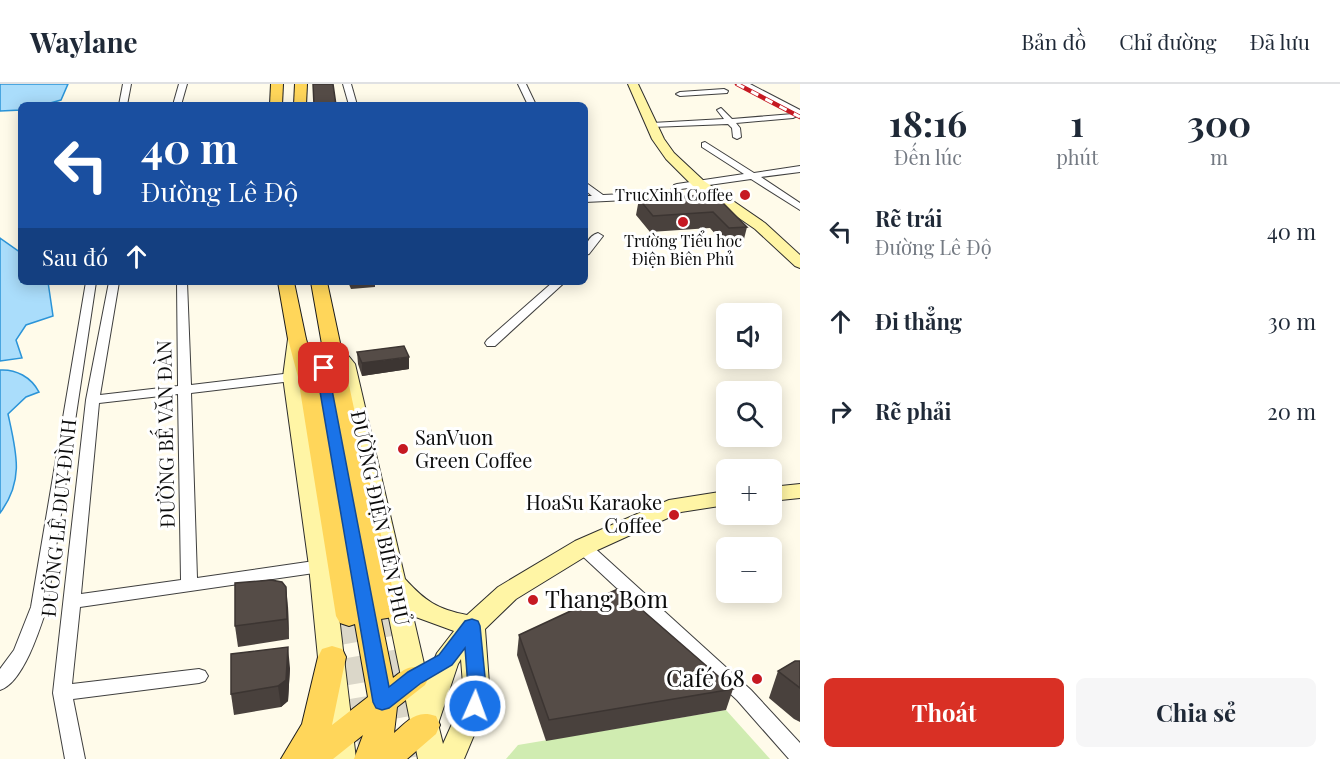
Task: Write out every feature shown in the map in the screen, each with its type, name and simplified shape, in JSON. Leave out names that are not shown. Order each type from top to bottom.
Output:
[{"type":"main road","points":[[275,102],[277,84]]},
{"type":"main road","points":[[300,102],[301,84]]},
{"type":"main road","points":[[287,285],[297,339],[308,377],[349,616]]},
{"type":"main road","name":"ĐƯỜNG ĐIỆN BIÊN PHỦ","points":[[320,285],[333,348]]},
{"type":"main road","points":[[333,348],[384,610]]},
{"type":"main road","points":[[333,348],[323,374],[382,702],[381,728],[369,759]]},
{"type":"main road","points":[[296,759],[316,728],[332,657]]},
{"type":"main road","points":[[310,759],[341,748],[382,702],[414,677]]},
{"type":"main road","points":[[385,759],[424,725]]},
{"type":"street","points":[[124,102],[127,84]]},
{"type":"street","points":[[178,102],[183,84]]},
{"type":"street","points":[[347,84],[352,102]]},
{"type":"street","points":[[522,84],[531,102]]},
{"type":"street","points":[[633,84],[651,125],[670,156],[699,184],[760,226],[800,263]]},
{"type":"street","points":[[698,84],[709,92]]},
{"type":"street","points":[[744,84],[797,115]]},
{"type":"street","points":[[680,94],[723,91]]},
{"type":"street","points":[[721,110],[737,130],[737,136]]},
{"type":"street","points":[[651,125],[797,115]]},
{"type":"street","points":[[705,145],[797,203]]},
{"type":"street","points":[[588,198],[670,195],[674,194],[677,187],[800,169]]},
{"type":"street","points":[[588,188],[598,197]]},
{"type":"street","points":[[588,248],[598,236]]},
{"type":"street","points":[[0,684],[22,653],[39,607],[91,285]]},
{"type":"street","name":"ĐƯỜNG LÊ DUY ĐÌNH","points":[[75,759],[62,693],[93,400],[113,285]]},
{"type":"street","name":"ĐƯỜNG BẾ VĂN ĐÀN","points":[[182,285],[189,585]]},
{"type":"street","points":[[490,343],[557,285]]},
{"type":"street","points":[[297,339],[292,377],[321,566],[341,748]]},
{"type":"street","name":"ĐƯỜNG ĐIỆN BIÊN PHỦ","points":[[333,348],[346,364],[432,759]]},
{"type":"street","points":[[93,400],[292,377]]},
{"type":"street","points":[[782,493],[800,491]]},
{"type":"street","points":[[424,725],[446,660],[472,626],[507,592],[583,547],[677,505],[716,499]]},
{"type":"street","points":[[583,547],[744,695],[800,757]]},
{"type":"street","points":[[70,602],[321,566]]},
{"type":"street","points":[[393,578],[411,604],[440,619],[472,626]]},
{"type":"street","points":[[450,759],[477,697],[472,626]]},
{"type":"street","points":[[414,677],[446,660]]},
{"type":"street","points":[[62,693],[199,676]]},
{"type":"green space","points":[[726,710],[770,759],[506,759],[518,745]]},
{"type":"water","points":[[0,84],[68,84],[61,100],[18,102],[18,110],[0,111]]},
{"type":"water","points":[[0,238],[18,251],[18,285],[48,285],[53,316],[26,325],[16,340],[22,358],[0,361]]},
{"type":"water","points":[[0,370],[22,375],[32,382],[39,392],[26,397],[8,414],[16,453],[16,477],[8,501],[0,513]]},
{"type":"building","points":[[313,84],[333,84],[336,102],[314,102]]},
{"type":"building","points":[[704,195],[708,199],[718,198],[747,227],[729,228],[713,212],[653,216],[639,199]]},
{"type":"building","points":[[404,346],[409,357],[362,363],[357,352]]},
{"type":"building","points":[[271,580],[282,582],[286,587],[287,619],[235,626],[235,583]]},
{"type":"building","points":[[618,589],[733,689],[549,720],[519,635]]},
{"type":"building","points":[[288,647],[286,680],[278,686],[231,694],[231,654]]},
{"type":"building","points":[[795,661],[800,661],[800,688],[778,671]]},
{"type":"tunnel","points":[[384,610],[410,759]]},
{"type":"tunnel","points":[[349,616],[374,759]]},
{"type":"railway","points":[[737,84],[800,117]]},
{"type":"place","name":"TrucXinh Coffee","points":[[745,195]]},
{"type":"place","name":"Trường Tiểu học Điện Biên Phủ","points":[[683,222]]},
{"type":"place","name":"SanVuon Green Coffee","points":[[403,449]]},
{"type":"place","name":"HoaSu Karaoke Coffee","points":[[674,515]]},
{"type":"place","name":"Thang Bom","points":[[533,600]]},
{"type":"place","name":"Café 68","points":[[757,679]]},
{"type":"route","points":[[324,368],[323,374],[382,702],[414,677],[446,660],[472,626],[477,687],[475,706]]}]
